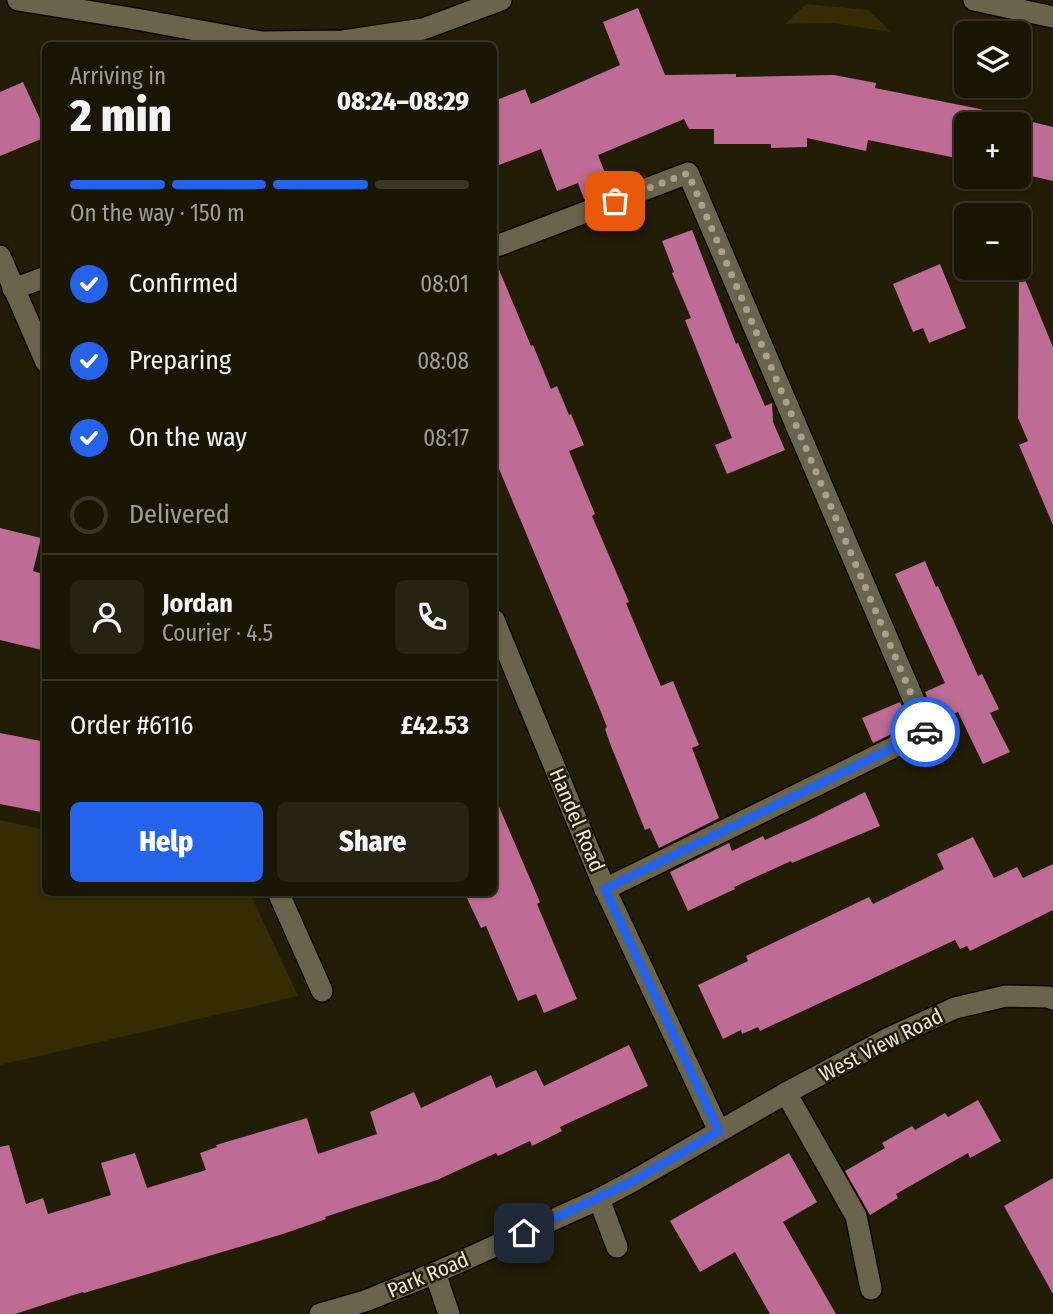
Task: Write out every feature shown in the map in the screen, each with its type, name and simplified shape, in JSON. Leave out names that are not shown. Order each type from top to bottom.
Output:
[{"type":"street","points":[[18,0],[136,19],[252,42]]},
{"type":"street","points":[[126,0],[136,19]]},
{"type":"street","points":[[316,42],[343,41],[422,29],[501,0]]},
{"type":"street","points":[[974,0],[1053,17]]},
{"type":"street","points":[[497,246],[688,173],[927,731],[605,889]]},
{"type":"street","points":[[0,256],[42,353]]},
{"type":"street","points":[[13,289],[42,278]]},
{"type":"street","name":"Handel Road","points":[[497,627],[605,889],[719,1131]]},
{"type":"street","points":[[280,896],[322,991]]},
{"type":"street","name":"West View Road","points":[[719,1131],[889,1038],[955,1008],[1006,996],[1053,999]]},
{"type":"street","points":[[786,1093],[856,1216],[871,1289]]},
{"type":"street","name":"Park Road","points":[[320,1314],[365,1301],[435,1273],[599,1199],[719,1131]]},
{"type":"street","points":[[599,1199],[617,1247]]},
{"type":"street","points":[[435,1273],[449,1314]]},
{"type":"shaded area","points":[[806,4],[868,10],[891,32],[833,23],[785,24]]},
{"type":"shaded area","points":[[0,820],[42,829],[42,896],[251,896],[298,996],[0,1065]]},
{"type":"building","points":[[638,8],[665,75],[834,75],[876,83],[875,88],[991,112],[954,112],[954,158],[868,140],[866,151],[807,138],[807,147],[771,148],[771,144],[714,144],[714,129],[689,129],[684,119],[598,155],[611,188],[584,199],[578,183],[557,191],[541,149],[497,166],[497,100],[525,89],[531,104],[620,65],[603,22]]},
{"type":"building","points":[[23,82],[42,123],[42,139],[0,156],[0,92]]},
{"type":"building","points":[[1031,122],[1053,127],[1053,181],[1031,176]]},
{"type":"building","points":[[692,230],[736,344],[738,343],[765,406],[772,403],[773,422],[785,450],[727,474],[715,445],[732,438],[685,320],[691,318],[662,241]]},
{"type":"building","points":[[940,264],[966,328],[929,343],[923,328],[913,332],[893,284]]},
{"type":"building","points":[[497,265],[551,389],[557,386],[584,445],[569,451],[595,514],[592,516],[661,686],[673,681],[699,745],[692,748],[719,818],[659,848],[650,828],[645,830],[611,746],[605,729],[607,727],[497,464]]},
{"type":"building","points":[[1019,280],[1025,280],[1053,347],[1053,525],[1019,445],[1028,441],[1018,418]]},
{"type":"building","points":[[0,528],[41,538],[33,571],[42,574],[42,650],[0,640]]},
{"type":"building","points":[[925,561],[978,676],[982,674],[999,709],[990,713],[1010,752],[983,764],[958,712],[937,721],[925,692],[945,683],[895,574]]},
{"type":"building","points":[[900,702],[910,725],[873,743],[862,718]]},
{"type":"building","points":[[0,733],[42,741],[42,812],[0,804]]},
{"type":"building","points":[[865,792],[880,826],[792,863],[791,861],[688,911],[670,872],[729,843],[732,851],[763,836],[765,840]]},
{"type":"building","points":[[497,802],[540,902],[537,904],[577,999],[544,1013],[536,994],[518,1001],[486,926],[481,928],[466,896],[497,896]]},
{"type":"building","points":[[973,837],[994,878],[1017,867],[1023,878],[1053,864],[1053,910],[970,951],[967,946],[960,949],[955,940],[760,1031],[758,1027],[742,1034],[741,1030],[723,1039],[698,985],[748,961],[746,956],[869,897],[873,904],[944,869],[937,854]]},
{"type":"building","points":[[629,1045],[648,1086],[560,1127],[562,1131],[532,1146],[530,1141],[498,1156],[496,1153],[437,1180],[325,1217],[326,1219],[283,1234],[15,1314],[0,1314],[0,1147],[9,1145],[26,1204],[43,1198],[48,1214],[111,1195],[101,1163],[135,1153],[147,1188],[206,1170],[200,1153],[217,1147],[216,1145],[307,1118],[318,1154],[377,1134],[370,1112],[414,1092],[421,1108],[491,1075],[496,1088],[536,1070],[544,1086]]},
{"type":"building","points":[[978,1100],[1001,1141],[970,1158],[968,1153],[896,1194],[898,1198],[870,1215],[845,1171],[885,1148],[882,1143],[912,1126],[915,1130],[945,1113],[948,1117]]},
{"type":"building","points":[[789,1153],[817,1202],[783,1222],[836,1314],[770,1314],[735,1252],[700,1272],[670,1221]]},
{"type":"building","points":[[1053,1178],[1053,1294],[1004,1206]]},
{"type":"way so far","points":[[615,201],[688,173],[927,731],[925,732]]},
{"type":"route","points":[[524,1233],[599,1199],[719,1131],[605,889],[925,732]]}]
